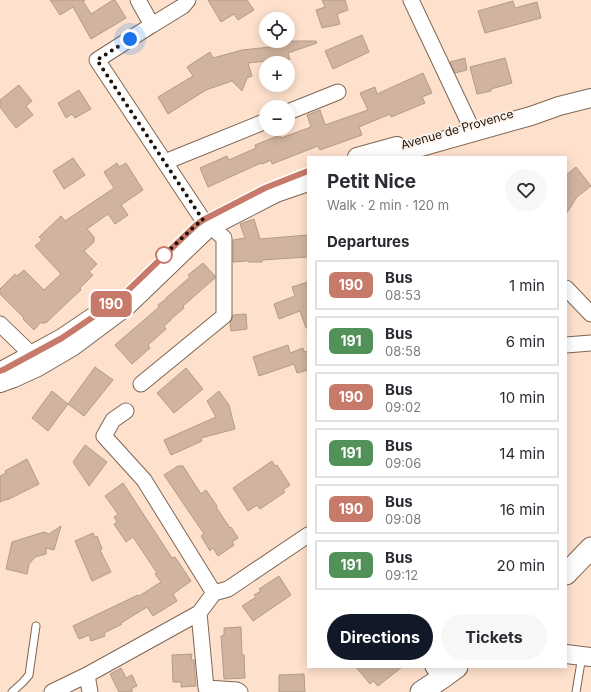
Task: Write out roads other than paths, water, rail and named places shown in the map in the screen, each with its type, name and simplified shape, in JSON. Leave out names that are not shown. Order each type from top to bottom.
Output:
[{"type":"main road","points":[[567,573],[591,548]]},
{"type":"main road","points":[[421,692],[444,671]]},
{"type":"street","points":[[138,0],[152,25]]},
{"type":"street","points":[[141,384],[224,316],[224,238],[207,223],[164,162],[97,60],[183,6],[188,0]]},
{"type":"street","points":[[411,0],[471,128]]},
{"type":"street","points":[[295,109],[338,92]]},
{"type":"street","name":"Avenue de Provence","points":[[361,156],[471,128],[531,116],[559,106],[591,98]]},
{"type":"street","points":[[164,162],[259,124]]},
{"type":"street","name":"Avenue de Provence","points":[[389,156],[471,128]]},
{"type":"street","points":[[0,371],[35,361],[72,347],[127,306],[205,231],[207,223],[265,188],[307,171]]},
{"type":"street","points":[[207,223],[276,193],[307,182]]},
{"type":"street","points":[[567,289],[591,314]]},
{"type":"street","points":[[0,324],[35,361]]},
{"type":"street","points":[[567,345],[591,343]]},
{"type":"street","points":[[0,383],[14,378],[35,361]]},
{"type":"street","points":[[126,412],[113,420],[104,436],[144,480],[214,593]]},
{"type":"street","points":[[52,692],[87,675],[200,613],[214,593],[228,589],[307,537]]},
{"type":"street","points":[[200,613],[206,688],[237,690],[240,692]]},
{"type":"street","points":[[87,675],[90,692]]},
{"type":"lane","points":[[12,692],[29,675],[36,626]]},
{"type":"lane","points":[[576,692],[580,656]]}]
